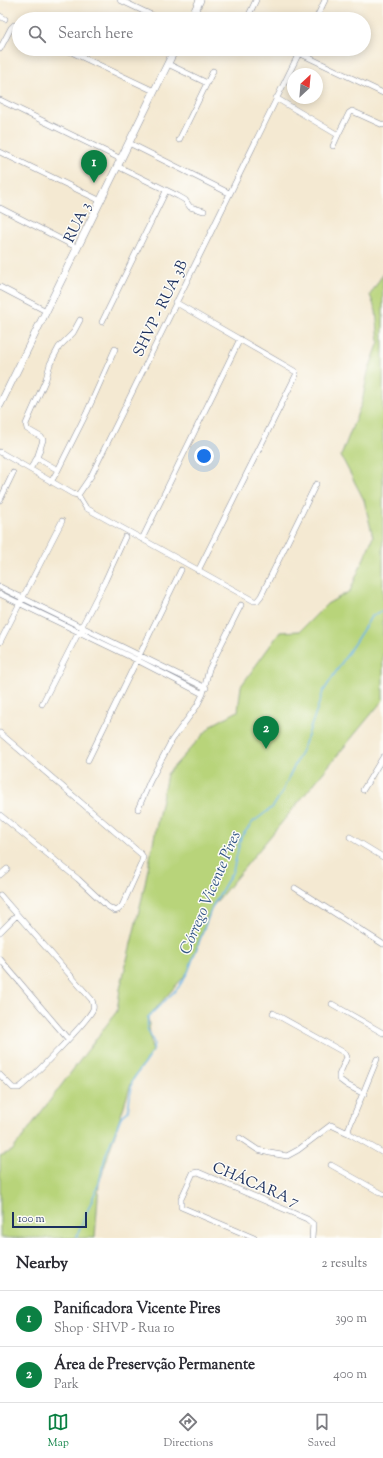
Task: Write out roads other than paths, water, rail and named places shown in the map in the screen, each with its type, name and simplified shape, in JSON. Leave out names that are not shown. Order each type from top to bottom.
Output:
[{"type":"main road","points":[[194,12],[200,0]]},
{"type":"main road","name":"RUA 3","points":[[0,405],[172,56]]},
{"type":"street","points":[[120,0],[145,12]]},
{"type":"street","points":[[250,12],[256,0]]},
{"type":"street","points":[[319,12],[325,0]]},
{"type":"street","points":[[0,49],[12,26]]},
{"type":"street","points":[[80,56],[154,91]]},
{"type":"street","name":"SHVP - RUA 3B","points":[[78,495],[91,476],[175,302],[297,56]]},
{"type":"street","points":[[310,56],[383,93]]},
{"type":"street","points":[[168,64],[207,83]]},
{"type":"street","points":[[179,140],[213,71]]},
{"type":"street","points":[[276,98],[338,135]]},
{"type":"street","points":[[0,100],[121,159]]},
{"type":"street","points":[[333,146],[351,112],[383,125]]},
{"type":"street","points":[[129,143],[229,193]]},
{"type":"street","points":[[0,152],[101,201]]},
{"type":"street","points":[[117,166],[183,199],[190,207],[204,211]]},
{"type":"street","points":[[102,322],[166,191]]},
{"type":"street","points":[[0,208],[78,248]]},
{"type":"street","points":[[0,287],[46,311]]},
{"type":"street","points":[[175,302],[295,370],[296,375],[198,571]]},
{"type":"street","points":[[30,469],[43,439],[27,430],[26,424],[46,379],[50,364],[59,347],[73,333],[80,320]]},
{"type":"street","points":[[142,539],[240,339]]},
{"type":"street","points":[[52,482],[116,349]]},
{"type":"street","points":[[0,452],[66,491],[78,495],[86,508],[250,601],[257,601],[261,596],[316,484]]},
{"type":"street","points":[[36,458],[58,470]]},
{"type":"street","points":[[0,500],[13,473]]},
{"type":"street","points":[[0,642],[62,521]]},
{"type":"street","points":[[42,704],[125,537]]},
{"type":"street","points":[[88,760],[181,570]]},
{"type":"street","points":[[0,587],[23,598],[80,630]]},
{"type":"street","points":[[0,594],[206,688]]},
{"type":"street","points":[[138,809],[150,781],[172,740],[197,706],[206,688],[209,669],[241,605]]},
{"type":"street","points":[[138,658],[203,694]]},
{"type":"street","points":[[0,733],[141,854],[143,857],[141,864],[122,906],[115,911],[107,906],[78,879],[0,814]]},
{"type":"street","points":[[363,790],[383,757]]},
{"type":"street","points":[[350,837],[383,857]]},
{"type":"street","points":[[0,875],[7,869]]},
{"type":"street","points":[[295,888],[383,944]]},
{"type":"street","points":[[0,895],[92,1000],[92,1010],[68,1039],[19,1088],[13,1088],[0,1075]]},
{"type":"street","points":[[0,932],[17,915]]},
{"type":"street","points":[[0,959],[68,1039]]},
{"type":"street","points":[[332,1004],[383,1033]]},
{"type":"street","points":[[273,1013],[345,1053],[347,1057],[339,1075],[339,1079],[364,1094]]},
{"type":"street","points":[[349,1132],[377,1060]]},
{"type":"street","points":[[240,1138],[258,1150],[270,1154],[287,1156],[298,1150],[331,1125],[349,1132],[383,1153]]},
{"type":"street","points":[[331,1165],[383,1194]]},
{"type":"street","name":"CHÁCARA 7","points":[[254,1238],[181,1206],[181,1199],[193,1173],[198,1172],[307,1219],[313,1224],[312,1238]]},
{"type":"waterway","name":"Córrego Vicente Pires","points":[[76,1238],[99,1183],[106,1154],[121,1117],[128,1111],[132,1081],[152,1052],[154,1043],[147,1028],[148,1017],[178,988],[188,972],[212,907],[233,871],[241,837],[253,822],[273,807],[281,794],[304,746],[323,692],[371,617],[383,610]]},
{"type":"place","name":"Panificadora Vicente Pires","points":[[94,183]]},
{"type":"place","name":"Área de Preservção Permanente","points":[[266,749]]}]
